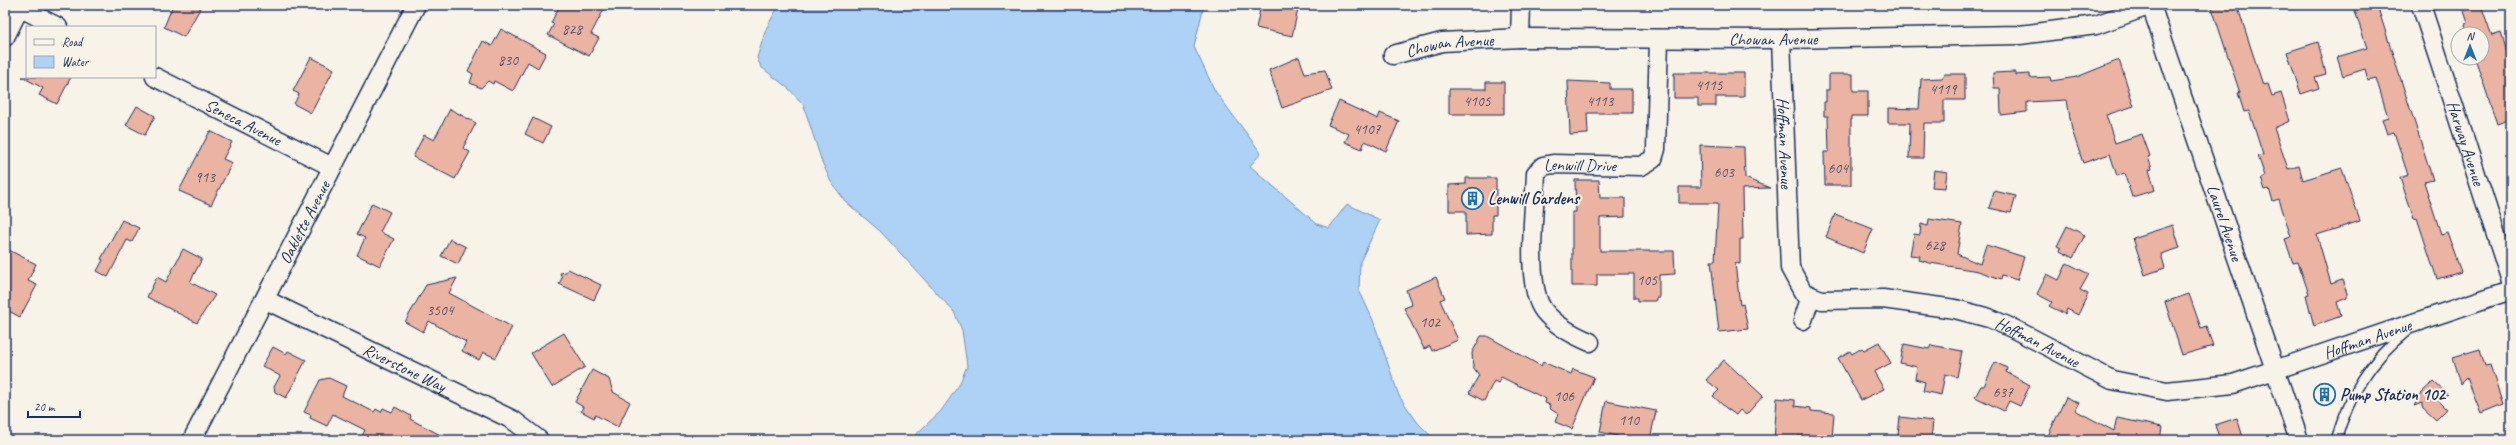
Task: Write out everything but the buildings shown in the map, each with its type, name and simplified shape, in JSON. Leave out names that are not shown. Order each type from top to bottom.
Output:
[{"type":"street","name":"Oaklette Avenue","points":[[192,440],[266,300],[332,167],[416,5]]},
{"type":"street","points":[[1520,38],[1521,5]]},
{"type":"street","name":"Chowan Avenue","points":[[1393,55],[1442,42],[1520,38],[1781,39],[1980,37],[2056,32],[2096,25],[2151,5]]},
{"type":"street","name":"Laurel Avenue","points":[[2151,5],[2299,440]]},
{"type":"street","name":"Harway Avenue","points":[[2421,5],[2511,281]]},
{"type":"street","points":[[5,37],[19,6],[56,26]]},
{"type":"street","name":"Lenwill Drive","points":[[1590,342],[1571,334],[1558,324],[1544,312],[1537,299],[1533,283],[1536,173],[1543,166],[1553,164],[1641,166],[1653,159],[1656,149],[1659,39]]},
{"type":"street","name":"Hoffman Avenue","points":[[1781,39],[1790,268],[1803,292],[1822,300],[1882,299],[1917,303],[1982,316],[2014,329],[2112,380],[2140,387],[2167,391],[2198,389],[2233,384],[2511,290]]},
{"type":"street","name":"Seneca Avenue","points":[[156,77],[332,167]]},
{"type":"street","points":[[1802,320],[1811,296]]},
{"type":"street","name":"Riverstone Way","points":[[266,300],[513,420],[539,440]]},
{"type":"lane","points":[[2336,440],[2362,377],[2385,348],[2418,322]]},
{"type":"water","points":[[779,5],[1204,5],[1194,47],[1215,91],[1261,153],[1250,166],[1317,224],[1329,228],[1347,204],[1380,220],[1360,262],[1359,290],[1373,320],[1399,396],[1418,423],[1435,440],[910,440],[941,411],[959,385],[967,366],[962,330],[954,312],[881,232],[846,202],[831,182],[822,162],[803,104],[788,88],[761,67],[757,58],[766,29]]},
{"type":"place","name":"Lenwill Gardens","points":[[1473,198]]},
{"type":"place","name":"Pump Station 102","points":[[2324,394]]}]
